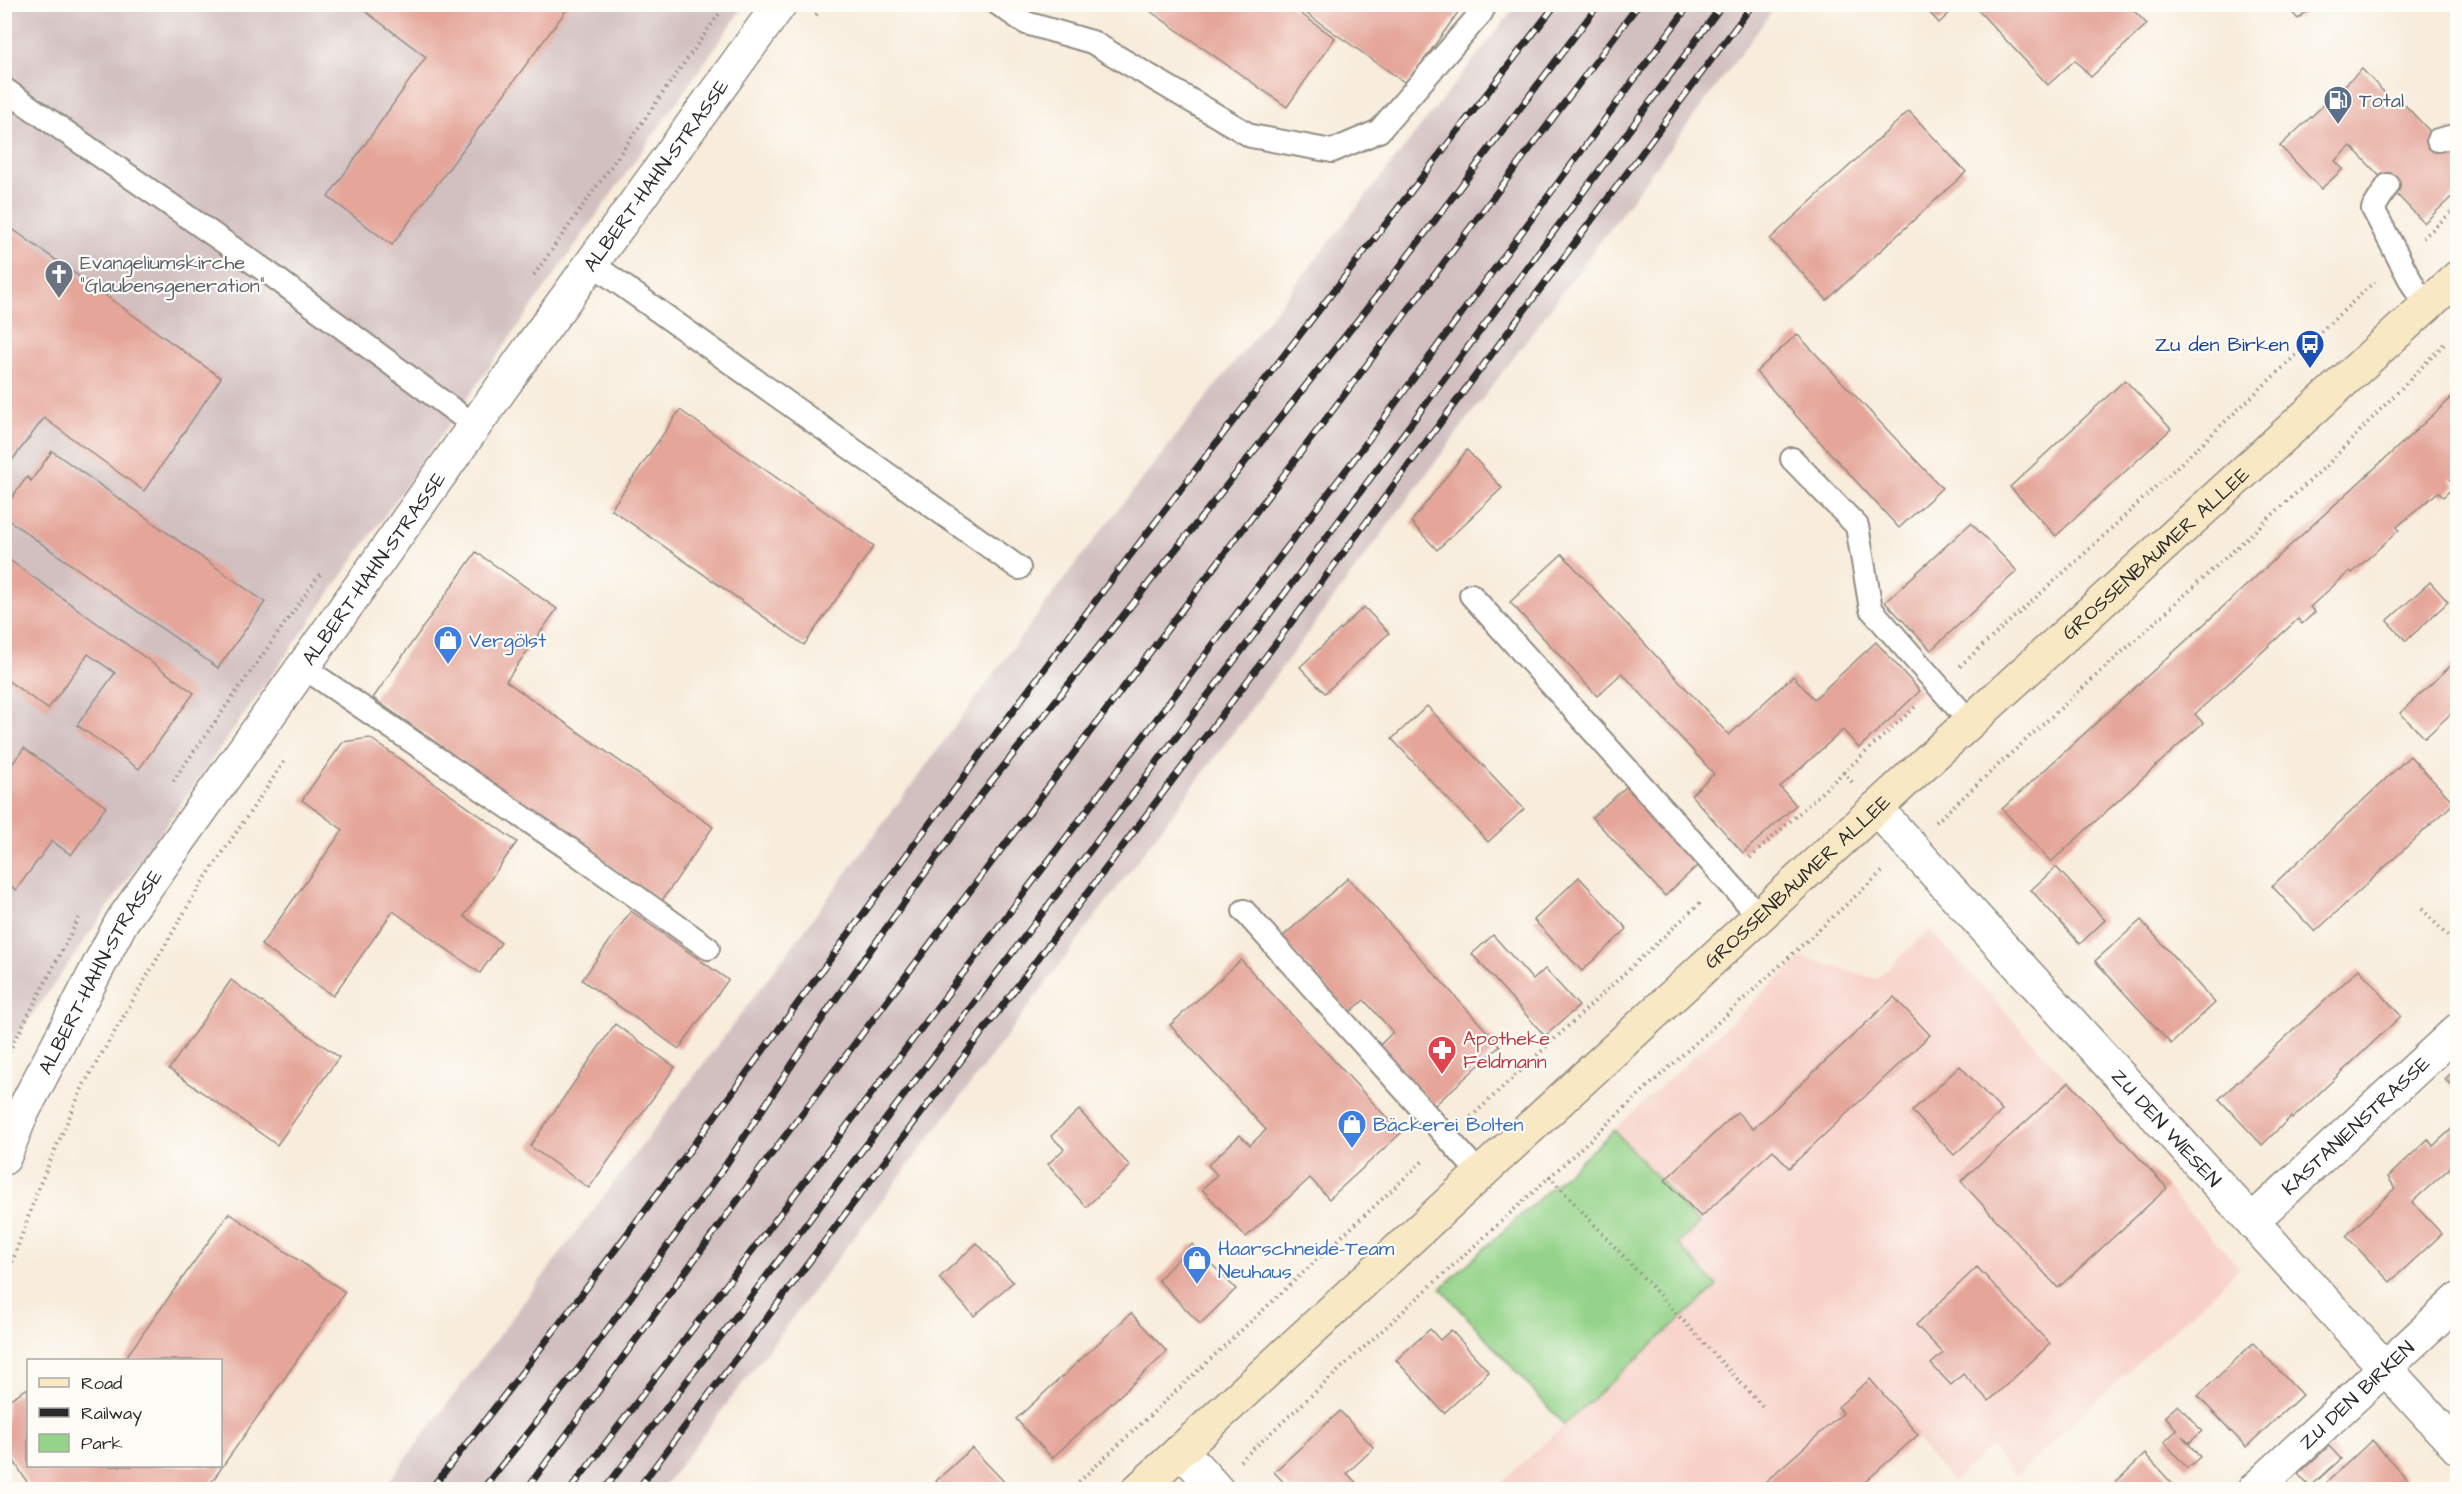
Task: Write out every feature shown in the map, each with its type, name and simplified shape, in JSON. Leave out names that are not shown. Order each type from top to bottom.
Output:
[{"type":"main road","name":"GROSSENBAUMER ALLEE","points":[[1138,1490],[1876,808],[2457,276]]},
{"type":"street","name":"ALBERT-HAHN-STRASSE","points":[[4,1158],[21,1115],[122,921],[591,263],[780,4]]},
{"type":"street","name":"ZU DEN WIESEN","points":[[1876,808],[2457,1448]]},
{"type":"street","name":"KASTANIENSTRASSE","points":[[2252,1221],[2457,1030]]},
{"type":"street","name":"ZU DEN BIRKEN","points":[[2254,1490],[2457,1300]]},
{"type":"street","points":[[1181,1450],[1215,1487]]},
{"type":"lane","points":[[998,4],[1026,23],[1092,42],[1251,136],[1332,152],[1379,131],[1481,14],[1485,4]]},
{"type":"lane","points":[[4,89],[270,274],[475,426]]},
{"type":"lane","points":[[2388,185],[2373,209],[2415,289],[2427,304]]},
{"type":"lane","points":[[591,263],[1018,568]]},
{"type":"lane","points":[[1792,459],[1857,526],[1871,609],[1970,722]]},
{"type":"lane","points":[[1471,595],[1759,916]]},
{"type":"lane","points":[[303,667],[574,852],[708,948]]},
{"type":"lane","points":[[1244,911],[1480,1174]]},
{"type":"path","points":[[810,24],[824,4]]},
{"type":"path","points":[[1070,1490],[1727,878],[2082,556],[2457,206]]},
{"type":"path","points":[[1215,1487],[1549,1176],[2327,465],[2449,338]]},
{"type":"path","points":[[4,1285],[40,1184],[83,1086],[198,889],[289,756]]},
{"type":"path","points":[[2422,909],[2457,947]]},
{"type":"path","points":[[1549,1176],[1765,1409]]},
{"type":"shaded area","points":[[5,5],[745,5],[13,1042],[5,1061]]},
{"type":"shaded area","points":[[1517,5],[1777,5],[978,1074],[662,1489],[383,1489],[802,933],[1079,559]]},
{"type":"shaded area","points":[[1930,930],[2240,1268],[2016,1476],[1990,1447],[1952,1482],[1917,1440],[1861,1490],[1494,1489],[1564,1425],[1441,1288],[1802,957],[1876,979]]},
{"type":"green space","points":[[1614,1130],[1699,1224],[1678,1244],[1717,1286],[1564,1425],[1441,1288]]},
{"type":"building","points":[[364,4],[571,4],[392,245],[328,197],[426,57],[365,11]]},
{"type":"building","points":[[1140,4],[1287,4],[1335,38],[1287,107]]},
{"type":"building","points":[[1293,4],[1464,4],[1407,84]]},
{"type":"building","points":[[1922,4],[1959,4],[1939,23]]},
{"type":"building","points":[[2284,4],[2314,4],[2298,19]]},
{"type":"building","points":[[1973,5],[2135,5],[2131,8],[2147,24],[2091,77],[2075,60],[2048,85]]},
{"type":"building","points":[[2362,69],[2396,105],[2400,100],[2458,161],[2458,191],[2424,223],[2351,146],[2335,161],[2343,169],[2321,189],[2280,146]]},
{"type":"building","points":[[1909,111],[1966,172],[1827,300],[1770,239]]},
{"type":"building","name":"Evangeliumskirche \"Glaubensgeneration\"","points":[[4,223],[221,378],[144,491],[44,418],[4,471]]},
{"type":"building","points":[[1797,334],[1942,488],[1899,528],[1756,372]]},
{"type":"building","points":[[2125,380],[2171,429],[2056,536],[2010,487]]},
{"type":"building","points":[[2458,392],[2458,474],[2450,480],[2455,486],[2443,497],[2438,492],[2397,527],[2399,530],[2310,607],[2315,612],[2302,624],[2298,619],[2195,714],[2203,723],[2051,862],[2002,809]]},
{"type":"building","points":[[680,410],[874,546],[804,645],[611,509]]},
{"type":"building","points":[[1467,450],[1502,488],[1437,550],[1411,522]]},
{"type":"building","points":[[52,451],[265,602],[218,668],[4,517],[4,508],[27,477],[31,481]]},
{"type":"building","points":[[1971,523],[2017,571],[1931,650],[1885,602]]},
{"type":"building","points":[[476,552],[557,609],[506,681],[713,827],[661,902],[373,698]]},
{"type":"building","points":[[1562,554],[1729,735],[1793,676],[1814,699],[1876,642],[1920,691],[1859,748],[1843,730],[1780,787],[1796,805],[1743,853],[1691,795],[1714,774],[1622,673],[1597,696],[1510,602]]},
{"type":"building","points":[[4,556],[194,693],[139,769],[77,725],[115,673],[88,654],[48,709],[4,678]]},
{"type":"building","points":[[2430,582],[2448,602],[2406,641],[2387,621]]},
{"type":"building","points":[[1364,607],[1389,633],[1325,693],[1300,667]]},
{"type":"building","points":[[2458,659],[2458,707],[2425,738],[2400,713]]},
{"type":"building","points":[[1427,706],[1524,809],[1488,842],[1392,739]]},
{"type":"building","points":[[370,738],[517,842],[464,916],[501,943],[480,973],[393,911],[333,996],[261,945],[343,830],[302,800],[343,742]]},
{"type":"building","points":[[24,748],[106,807],[71,855],[52,841],[16,890],[4,881],[4,775]]},
{"type":"building","points":[[2410,756],[2454,803],[2315,932],[2272,886]]},
{"type":"building","points":[[1626,787],[1698,865],[1665,896],[1592,817]]},
{"type":"building","points":[[2056,867],[2105,920],[2080,944],[2031,890]]},
{"type":"building","points":[[1579,877],[1627,929],[1582,971],[1534,920]]},
{"type":"building","points":[[1348,878],[1500,1046],[1434,1106],[1379,1046],[1393,1032],[1364,1000],[1349,1013],[1281,938]]},
{"type":"building","points":[[631,911],[728,980],[679,1049],[582,980]]},
{"type":"building","points":[[2141,920],[2215,1003],[2171,1044],[2095,961]]},
{"type":"building","points":[[1493,935],[1533,980],[1545,969],[1579,1006],[1545,1036],[1472,954]]},
{"type":"building","points":[[1241,960],[1401,1133],[1329,1199],[1310,1178],[1246,1237],[1202,1189],[1217,1175],[1208,1165],[1240,1135],[1250,1145],[1266,1130],[1170,1025]]},
{"type":"building","points":[[2359,969],[2401,1016],[2262,1145],[2219,1099]]},
{"type":"building","points":[[231,980],[339,1057],[277,1145],[169,1069]]},
{"type":"building","points":[[1894,997],[1930,1035],[1789,1168],[1773,1150],[1701,1217],[1665,1180],[1737,1112],[1753,1129]]},
{"type":"building","points":[[615,1024],[675,1067],[589,1188],[530,1146]]},
{"type":"building","points":[[1960,1066],[2002,1111],[1954,1155],[1912,1111]]},
{"type":"building","points":[[2458,1067],[2458,1092],[2445,1079]]},
{"type":"building","points":[[2069,1082],[2167,1188],[2058,1288],[1961,1181]]},
{"type":"building","points":[[1079,1110],[1130,1166],[1086,1207],[1048,1164],[1064,1149],[1051,1136]]},
{"type":"building","points":[[2458,1123],[2458,1174],[2451,1167],[2412,1202],[2442,1234],[2390,1282],[2346,1236],[2395,1188],[2388,1177],[2428,1139],[2433,1146]]},
{"type":"building","points":[[229,1213],[345,1292],[206,1490],[32,1490],[4,1445],[7,1401],[27,1389],[27,1467],[222,1467],[222,1359],[125,1359]]},
{"type":"building","points":[[977,1243],[1013,1282],[974,1316],[939,1278]]},
{"type":"building","points":[[1192,1244],[1236,1289],[1200,1324],[1158,1280]]},
{"type":"building","points":[[1977,1267],[2050,1344],[1989,1401],[1963,1374],[1951,1385],[1931,1364],[1943,1353],[1916,1325]]},
{"type":"building","points":[[1131,1313],[1167,1352],[1052,1458],[1016,1419]]},
{"type":"building","points":[[1430,1329],[1440,1340],[1451,1330],[1489,1372],[1444,1413],[1396,1360]]},
{"type":"building","points":[[2253,1343],[2302,1395],[2246,1447],[2198,1396]]},
{"type":"building","points":[[1870,1379],[1918,1435],[1856,1490],[1756,1490],[1843,1413],[1838,1407]]},
{"type":"building","points":[[2178,1405],[2202,1431],[2189,1443],[2182,1436],[2200,1457],[2187,1468],[2164,1442],[2177,1430],[2165,1416]]},
{"type":"building","points":[[1340,1411],[1374,1448],[1347,1473],[1363,1490],[1291,1490],[1274,1472]]},
{"type":"building","points":[[2372,1440],[2417,1490],[2332,1490],[2326,1483]]},
{"type":"building","points":[[2329,1446],[2341,1459],[2310,1487],[2298,1474]]},
{"type":"building","points":[[972,1448],[1012,1490],[943,1490],[936,1481]]},
{"type":"building","points":[[2145,1454],[2178,1490],[2107,1490],[2117,1481]]},
{"type":"railway","points":[[430,1490],[632,1228],[1105,588],[1556,4]]},
{"type":"railway","points":[[482,1490],[583,1363],[723,1169],[830,1007],[980,796],[1392,277],[1599,4]]},
{"type":"railway","points":[[526,1490],[770,1156],[1639,4]]},
{"type":"railway","points":[[570,1490],[1352,462],[1690,4]]},
{"type":"railway","points":[[604,1490],[1262,624],[1723,4]]},
{"type":"railway","points":[[637,1490],[1279,639],[1753,4]]},
{"type":"place","name":"Total","points":[[2338,126]]},
{"type":"place","name":"Evangeliumskirche \"Glaubensgeneration\"","points":[[59,300]]},
{"type":"place","name":"Zu den Birken","points":[[2310,370]]},
{"type":"place","name":"Vergölst","points":[[448,666]]},
{"type":"place","name":"Apotheke Feldmann","points":[[1442,1076]]},
{"type":"place","name":"Bäckerei Bolten","points":[[1352,1150]]},
{"type":"place","name":"Haarschneide-Team Neuhaus","points":[[1197,1286]]}]
